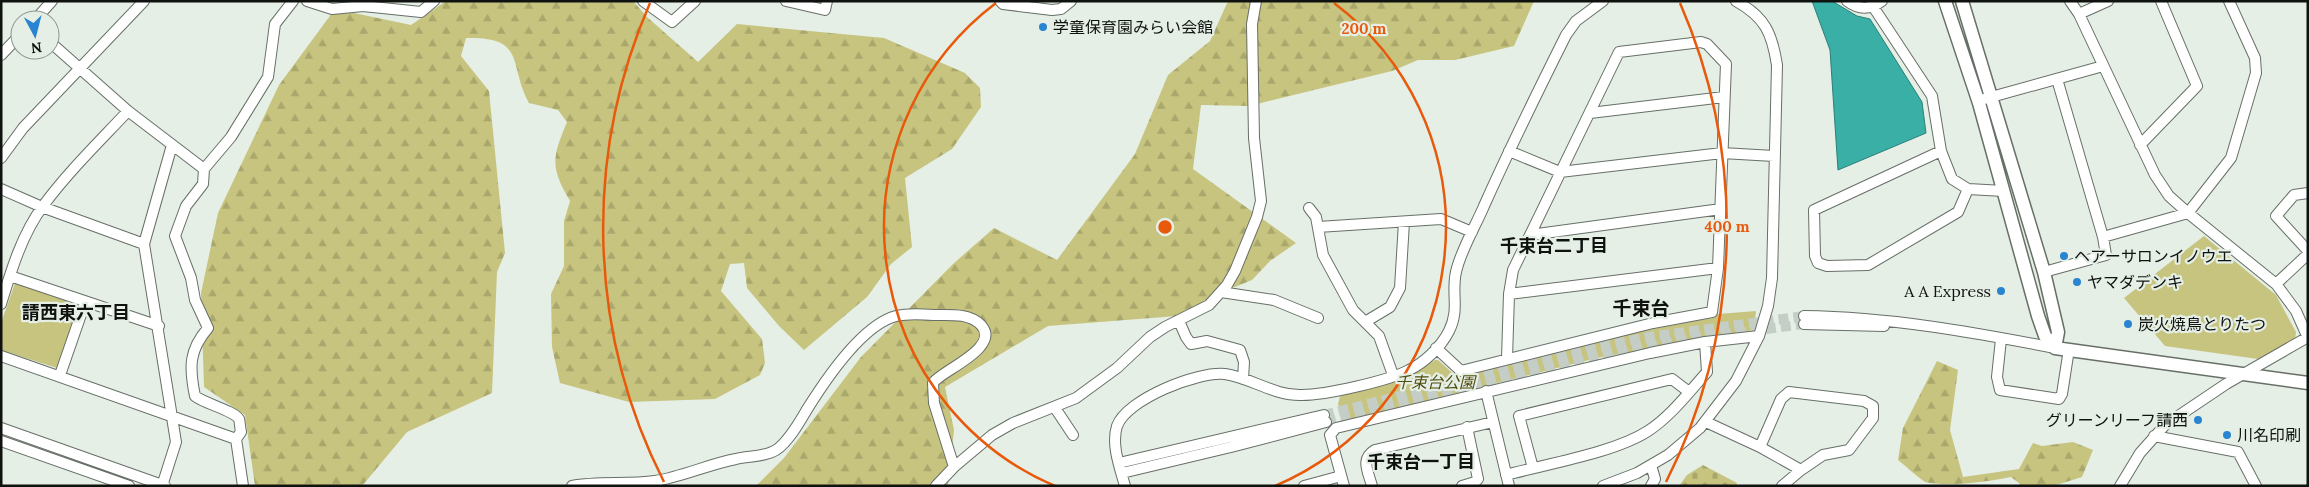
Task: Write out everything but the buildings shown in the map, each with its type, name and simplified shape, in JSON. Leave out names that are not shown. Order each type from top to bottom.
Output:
[{"type":"main road","points":[[1944,1],[1978,101],[2038,316],[2045,336],[2055,348],[2247,373],[2308,383]]},
{"type":"main road","points":[[1962,1],[2044,272],[2058,332],[2055,348]]},
{"type":"street","points":[[1,158],[23,128],[144,1]]},
{"type":"street","points":[[243,486],[236,439],[241,432],[239,420],[232,414],[195,396],[192,354],[197,340],[208,328],[195,300],[191,278],[175,236],[186,206],[203,184],[204,169],[231,137],[268,77],[275,24],[293,1]]},
{"type":"street","points":[[307,1],[332,9],[363,6],[421,12],[434,1]]},
{"type":"street","points":[[643,1],[672,22],[695,1]]},
{"type":"street","points":[[786,1],[826,6]]},
{"type":"street","points":[[1000,1],[1003,4],[1052,10],[1061,9],[1071,1]]},
{"type":"street","points":[[936,486],[954,467],[999,431],[1013,423],[1054,408],[1090,388],[1117,368],[1150,337],[1209,305],[1235,272],[1259,211],[1261,201],[1254,138],[1252,24],[1256,1]]},
{"type":"street","points":[[1125,486],[1115,442],[1117,427],[1124,415],[1135,405],[1189,378],[1225,374],[1268,389],[1300,395],[1322,393],[1408,371],[1422,362],[1436,348],[1448,334],[1455,318],[1456,272],[1509,151],[1566,35],[1588,5],[1603,1]]},
{"type":"street","points":[[1603,486],[1637,473],[1668,455],[1706,422],[1736,381],[1759,336],[1768,306],[1772,278],[1777,65],[1774,47],[1767,28],[1751,10],[1736,1]]},
{"type":"street","points":[[1847,1],[1864,9],[1878,4],[1932,96],[1941,151],[1952,179],[1968,189],[2004,191]]},
{"type":"street","points":[[2070,1],[2079,14],[2155,175],[2169,196],[2276,284],[2296,311],[2308,338],[2226,384],[2165,424],[2140,453],[2120,486]]},
{"type":"street","points":[[2079,14],[2108,1]]},
{"type":"street","points":[[2140,145],[2197,86],[2161,1]]},
{"type":"street","points":[[2103,237],[2188,212],[2231,158],[2256,73],[2255,58],[2229,1]]},
{"type":"street","points":[[1436,348],[1460,371],[1653,323],[1712,312],[1718,268],[1726,64],[1707,44],[1701,42],[1619,52],[1514,270],[1509,294],[1507,359]]},
{"type":"street","points":[[1,55],[10,46]]},
{"type":"street","points":[[60,52],[128,112],[204,169]]},
{"type":"street","points":[[1978,101],[2103,66]]},
{"type":"street","points":[[2044,272],[2106,255],[2103,237],[2057,79]]},
{"type":"street","points":[[1590,113],[1724,97]]},
{"type":"street","points":[[1,304],[21,247],[42,207],[87,154],[128,112]]},
{"type":"street","points":[[1,428],[163,486],[176,442],[159,326],[144,244],[172,145]]},
{"type":"street","points":[[1509,151],[1560,172],[1722,153],[1774,156]]},
{"type":"street","points":[[1941,151],[1814,210],[1815,256],[1818,263],[1827,266],[1868,265],[1958,212],[1968,189]]},
{"type":"street","points":[[1,189],[42,207],[144,244]]},
{"type":"street","points":[[2276,284],[2308,252],[2276,216],[2294,194],[2308,194]]},
{"type":"street","points":[[1309,208],[1316,217],[1323,255],[1353,310],[1382,342],[1393,375]]},
{"type":"street","points":[[1530,235],[1721,209]]},
{"type":"street","points":[[1318,227],[1441,219],[1472,232]]},
{"type":"street","points":[[1365,322],[1390,307],[1400,288],[1404,222]]},
{"type":"street","points":[[1509,294],[1718,268]]},
{"type":"street","points":[[10,276],[85,303],[159,326]]},
{"type":"street","points":[[1221,292],[1274,300],[1318,318]]},
{"type":"street","points":[[60,375],[85,303]]},
{"type":"street","points":[[572,486],[586,483],[624,484],[657,481],[777,449],[803,416],[826,380],[863,337],[897,316],[924,314],[963,316],[977,322],[984,332],[982,343],[973,355],[963,363],[939,376],[933,383],[934,403],[954,467]]},
{"type":"street","points":[[1804,320],[1849,316],[1896,321],[2055,348]]},
{"type":"street","points":[[1179,321],[1186,338],[1191,344],[1207,340],[1240,350],[1244,362],[1243,379]]},
{"type":"street","points":[[1309,485],[1342,481],[1330,435],[1336,428],[1486,391],[1705,342],[1759,336]]},
{"type":"street","points":[[2001,339],[1997,377],[2000,390],[2059,399],[2062,394],[2069,349]]},
{"type":"street","points":[[1486,391],[1507,480],[1532,468],[1615,445],[1647,431],[1671,412],[1707,372],[1705,342]]},
{"type":"street","points":[[1,356],[60,375],[173,418],[236,439]]},
{"type":"street","points":[[1532,468],[1519,416],[1672,379],[1689,392]]},
{"type":"street","points":[[1760,447],[1781,399],[1789,392],[1864,401],[1874,406],[1873,418],[1849,450],[1823,455],[1782,486]]},
{"type":"street","points":[[1054,408],[1073,435]]},
{"type":"street","points":[[1121,468],[1325,418]]},
{"type":"street","points":[[1372,486],[1366,460],[1368,454],[1375,450],[1493,422]]},
{"type":"street","points":[[1706,422],[1760,447],[1801,470]]},
{"type":"street","points":[[1462,486],[1478,480],[1467,427]]},
{"type":"street","points":[[2154,436],[2238,452],[2256,486]]},
{"type":"street","points":[[1,441],[129,486]]},
{"type":"street","points":[[1651,465],[1655,478],[1651,486]]},
{"type":"green space","points":[[446,1],[633,1],[647,17],[698,62],[737,24],[884,38],[965,73],[980,88],[981,107],[952,149],[905,178],[912,247],[891,264],[867,297],[804,350],[779,326],[747,288],[744,263],[730,264],[721,291],[762,339],[765,363],[760,375],[715,399],[629,402],[560,383],[552,347],[551,294],[564,266],[564,221],[570,201],[559,179],[555,162],[558,145],[567,122],[558,110],[529,103],[516,65],[507,48],[499,42],[466,38],[461,56],[489,91],[505,253],[497,272],[492,393],[407,432],[362,486],[255,486],[245,415],[204,387],[201,293],[218,213],[279,85],[335,9],[411,25]]},
{"type":"green space","points":[[1228,1],[1534,1],[1514,46],[1455,60],[1418,60],[1392,71],[1249,106],[1201,105],[1193,169],[1296,243],[1270,261],[1252,280],[1230,289],[1190,315],[1048,326],[945,387],[954,430],[948,486],[756,486],[784,458],[861,357],[953,264],[994,228],[1057,260],[1135,154],[1168,75],[1210,41]]},
{"type":"green space","points":[[2204,236],[2276,295],[2296,332],[2295,340],[2258,359],[2165,346],[2124,298]]},
{"type":"green space","points":[[15,283],[81,306],[60,369],[1,350],[1,323]]},
{"type":"green space","name":"千束台公園","points":[[1756,311],[1754,328],[1749,331],[1597,358],[1346,421],[1343,419],[1338,404],[1340,396],[1407,378],[1435,360],[1438,360],[1457,377],[1616,337],[1713,318],[1718,314]]},
{"type":"green space","points":[[1937,361],[1958,370],[1950,430],[1963,477],[2019,469],[2033,443],[2042,446],[2073,442],[2093,450],[2082,477],[2053,486],[2020,486],[2011,477],[1979,482],[1944,484],[1925,482],[1918,477],[1898,460],[1903,428]]},
{"type":"green space","points":[[1703,465],[1737,483],[1736,486],[1679,486],[1687,475]]},
{"type":"water","points":[[1812,1],[1832,1],[1857,16],[1870,19],[1922,102],[1926,133],[1838,170],[1830,50]]},
{"type":"tunnel","points":[[1324,415],[1593,348],[1649,337],[1804,316]]},
{"type":"tunnel","points":[[1326,422],[1526,373],[1662,343],[1804,324]]},
{"type":"place","name":"学童保育園みらい会館","points":[[1043,27]]},
{"type":"place","name":"ヘアーサロンイノウエ","points":[[2064,256]]},
{"type":"place","name":"ヤマダデンキ","points":[[2077,282]]},
{"type":"place","name":"A A Express","points":[[2001,291]]},
{"type":"place","name":"炭火焼鳥とりたつ","points":[[2128,324]]},
{"type":"place","name":"グリーンリーフ請西","points":[[2198,420]]},
{"type":"place","name":"川名印刷","points":[[2227,435]]},
{"type":"district","name":"千束台二丁目","points":[[1554,245]]},
{"type":"district","name":"千束台","points":[[1641,308]]},
{"type":"district","name":"請西東六丁目","points":[[76,312]]},
{"type":"district","name":"千束台一丁目","points":[[1421,461]]}]
